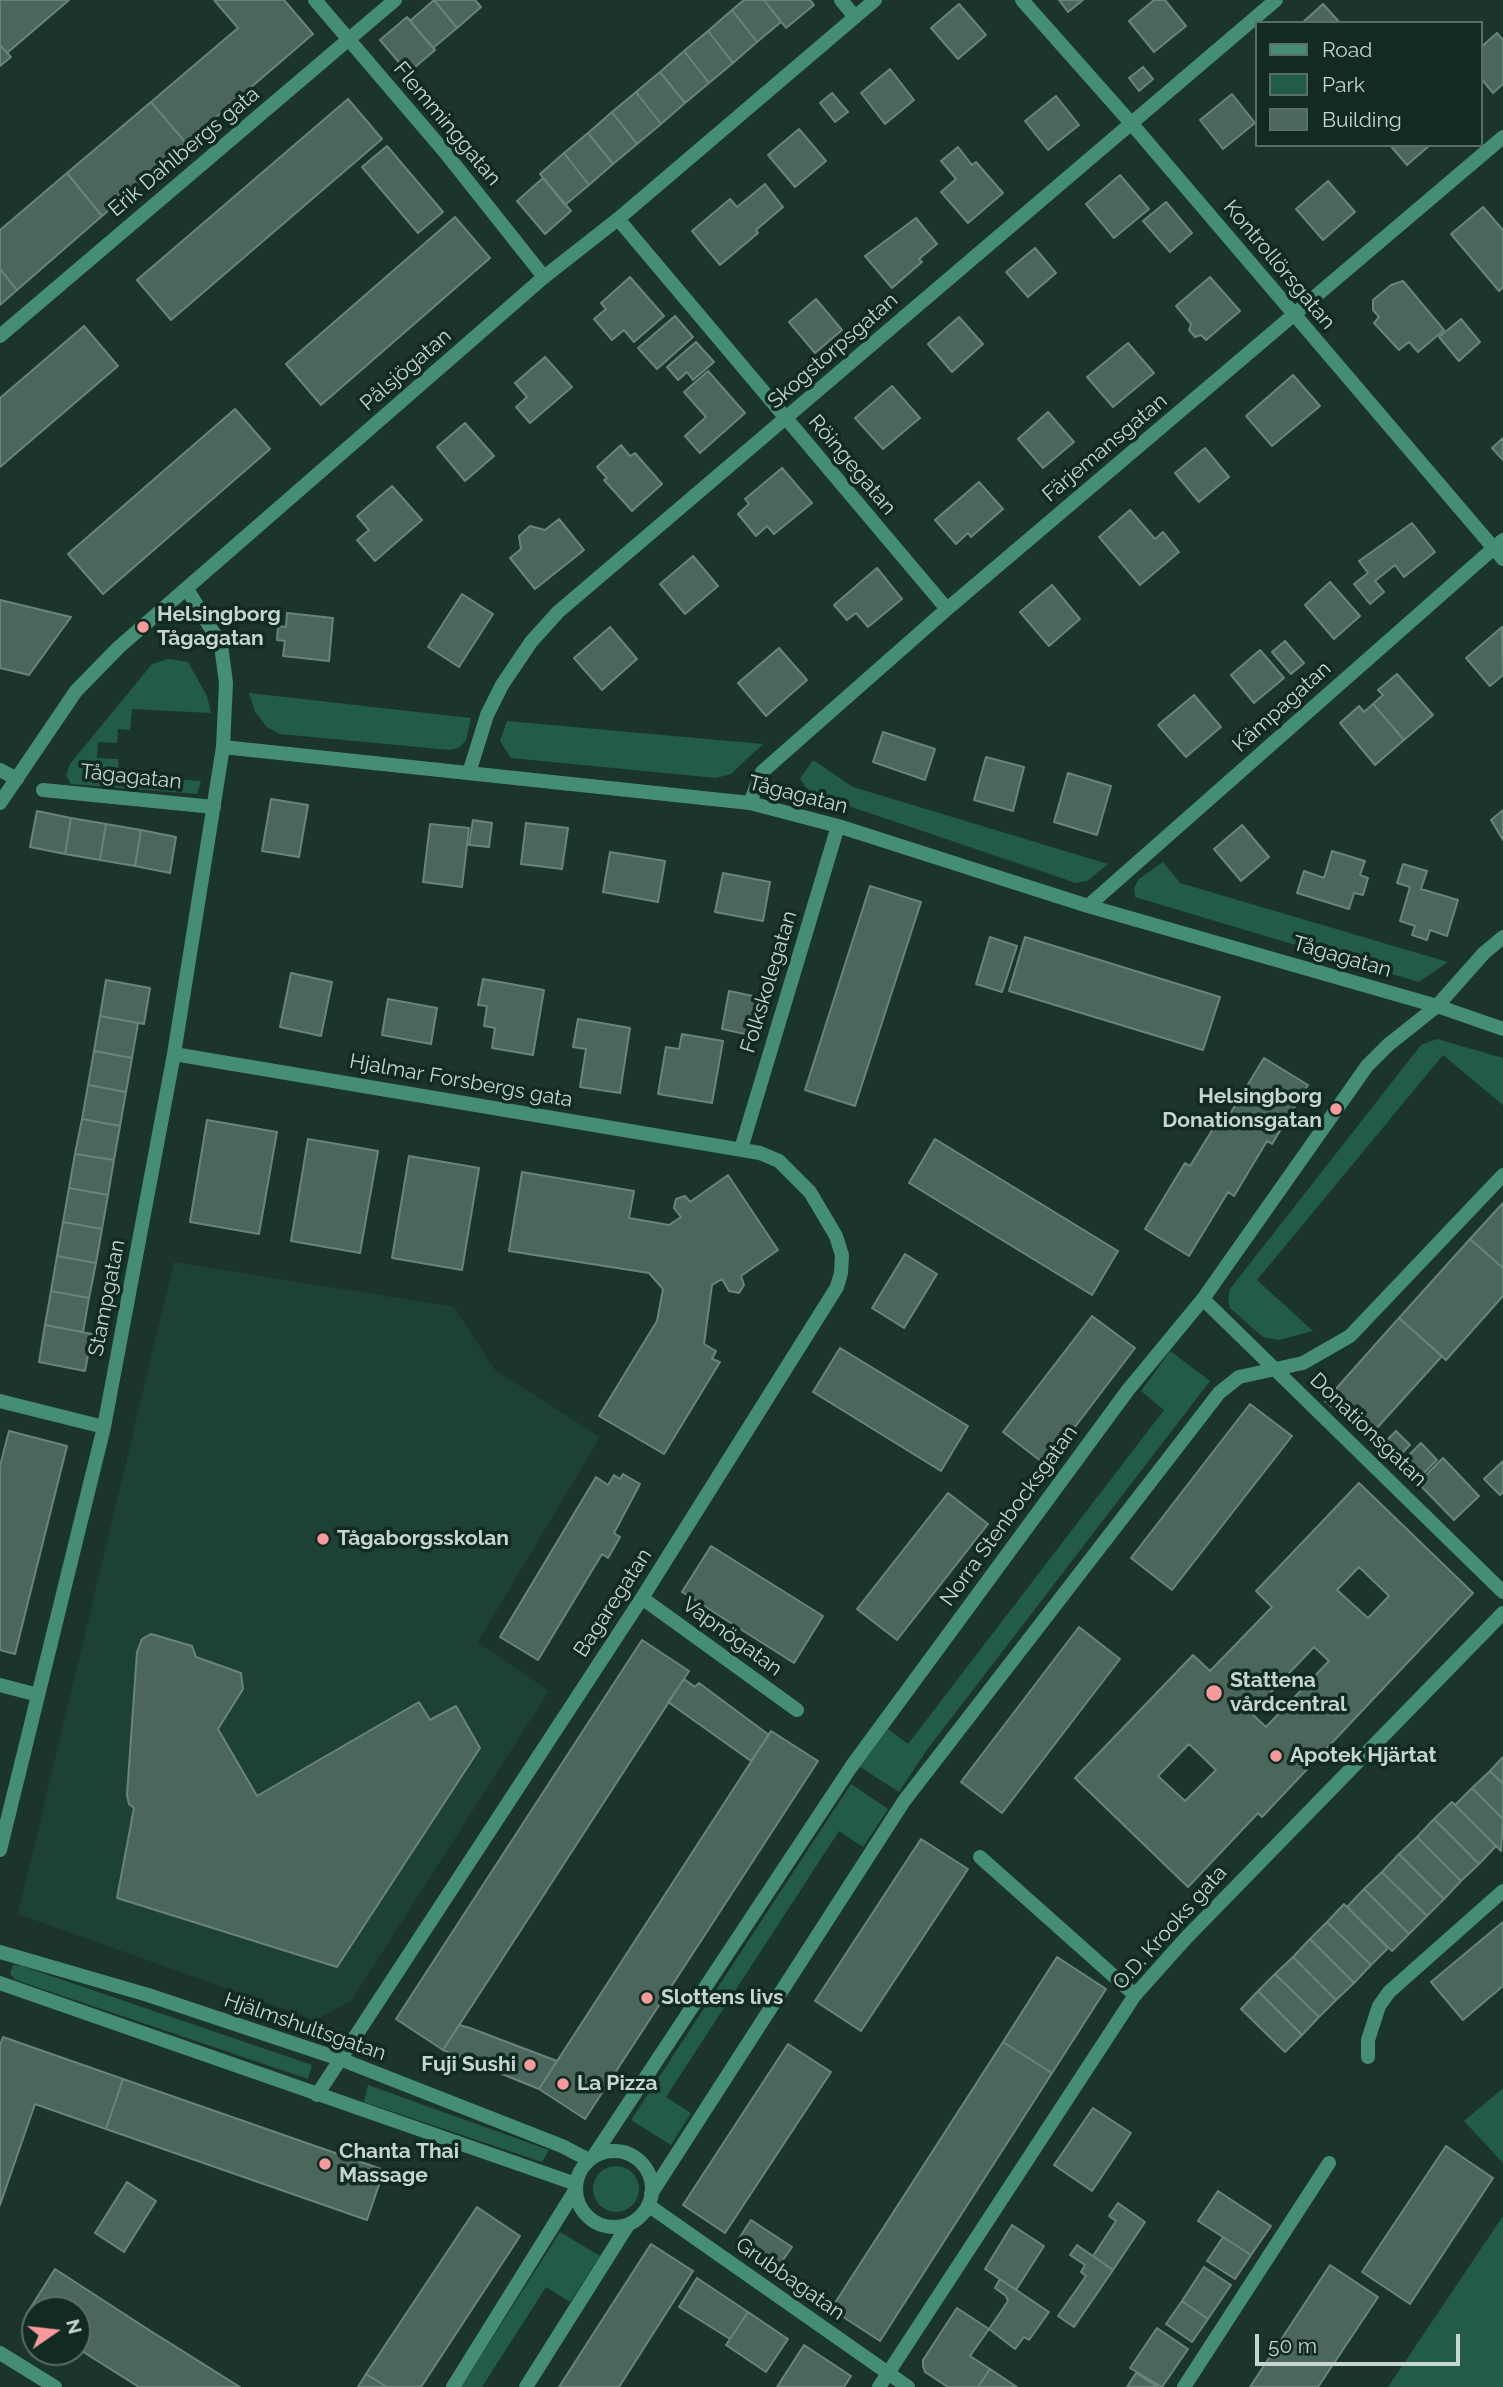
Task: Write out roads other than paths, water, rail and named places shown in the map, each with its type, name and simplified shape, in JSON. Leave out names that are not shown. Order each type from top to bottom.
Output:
[{"type":"street","name":"Flemminggatan","points":[[315,0],[444,151],[544,277]]},
{"type":"street","name":"Erik Dahlbergs gata","points":[[0,336],[395,0]]},
{"type":"street","points":[[841,0],[855,17]]},
{"type":"street","name":"Pålsjögatan","points":[[0,803],[76,691],[119,647],[544,277],[618,219],[875,0]]},
{"type":"street","name":"Kontrollörsgatan","points":[[1022,0],[1131,123],[1293,315],[1500,549]]},
{"type":"street","name":"Skogstorpsgatan","points":[[470,774],[487,715],[502,685],[549,622],[1276,0]]},
{"type":"street","name":"Färjemansgatan","points":[[750,803],[762,772],[947,609],[1503,136]]},
{"type":"street","name":"Röingegatan","points":[[618,219],[947,609]]},
{"type":"street","name":"Kämpagatan","points":[[1088,906],[1500,549]]},
{"type":"street","points":[[187,589],[221,645],[226,683],[223,747]]},
{"type":"street","name":"Tågagatan","points":[[223,747],[750,803],[838,826],[1088,906],[1437,1006],[1503,1029]]},
{"type":"street","name":"Stampgatan","points":[[0,1850],[104,1427],[174,1054],[223,747]]},
{"type":"street","points":[[0,770],[17,779]]},
{"type":"street","name":"Tågagatan","points":[[43,790],[214,807]]},
{"type":"street","name":"Folkskolegatan","points":[[741,1149],[838,826]]},
{"type":"street","name":"Norra Stenbocksgatan","points":[[453,2387],[576,2186],[579,2173],[591,2159],[851,1767],[1128,1390],[1203,1299],[1367,1066],[1388,1045],[1437,1006],[1484,953],[1503,937]]},
{"type":"street","name":"Hjalmar Forsbergs gata","points":[[174,1054],[741,1149]]},
{"type":"street","name":"Bagaregatan","points":[[317,2095],[642,1598],[836,1287],[841,1273],[842,1255],[836,1236],[810,1192],[779,1161],[741,1149]]},
{"type":"street","points":[[526,2387],[628,2225],[636,2220],[650,2200],[904,1801],[1219,1393],[1239,1377],[1318,1356],[1350,1336],[1503,1175]]},
{"type":"street","name":"Donationsgatan","points":[[1203,1299],[1503,1592]]},
{"type":"street","points":[[0,1401],[104,1427]]},
{"type":"street","name":"Vapnögatan","points":[[642,1598],[797,1710]]},
{"type":"street","name":"O.D. Krooks gata","points":[[879,2387],[1135,1995],[1186,1938],[1503,1614]]},
{"type":"street","points":[[0,1685],[38,1695]]},
{"type":"street","points":[[980,1857],[1135,1995]]},
{"type":"street","points":[[1368,2057],[1368,2040],[1379,2006],[1389,1992],[1503,1891]]},
{"type":"street","name":"Hjälmshultsgatan","points":[[0,1952],[148,1995],[340,2059],[591,2159]]},
{"type":"street","points":[[0,1983],[576,2186],[580,2207],[593,2221],[609,2227],[628,2225]]},
{"type":"street","points":[[591,2159],[612,2151],[631,2155],[646,2169],[650,2200]]},
{"type":"street","points":[[1184,2387],[1329,2163]]},
{"type":"street","name":"Grubbagatan","points":[[650,2200],[908,2387]]},
{"type":"street","points":[[0,2353],[55,2387]]},
{"type":"place","name":"Helsingborg Tågagatan","points":[[143,627]]},
{"type":"place","name":"Helsingborg Donationsgatan","points":[[1336,1109]]},
{"type":"place","name":"Tågaborgsskolan","points":[[323,1539]]},
{"type":"place","name":"Stattena vårdcentral","points":[[1214,1693]]},
{"type":"place","name":"Apotek Hjärtat","points":[[1276,1756]]},
{"type":"place","name":"Slottens livs","points":[[647,1998]]},
{"type":"place","name":"Fuji Sushi","points":[[530,2065]]},
{"type":"place","name":"La Pizza","points":[[563,2084]]},
{"type":"place","name":"Chanta Thai Massage","points":[[325,2164]]}]
